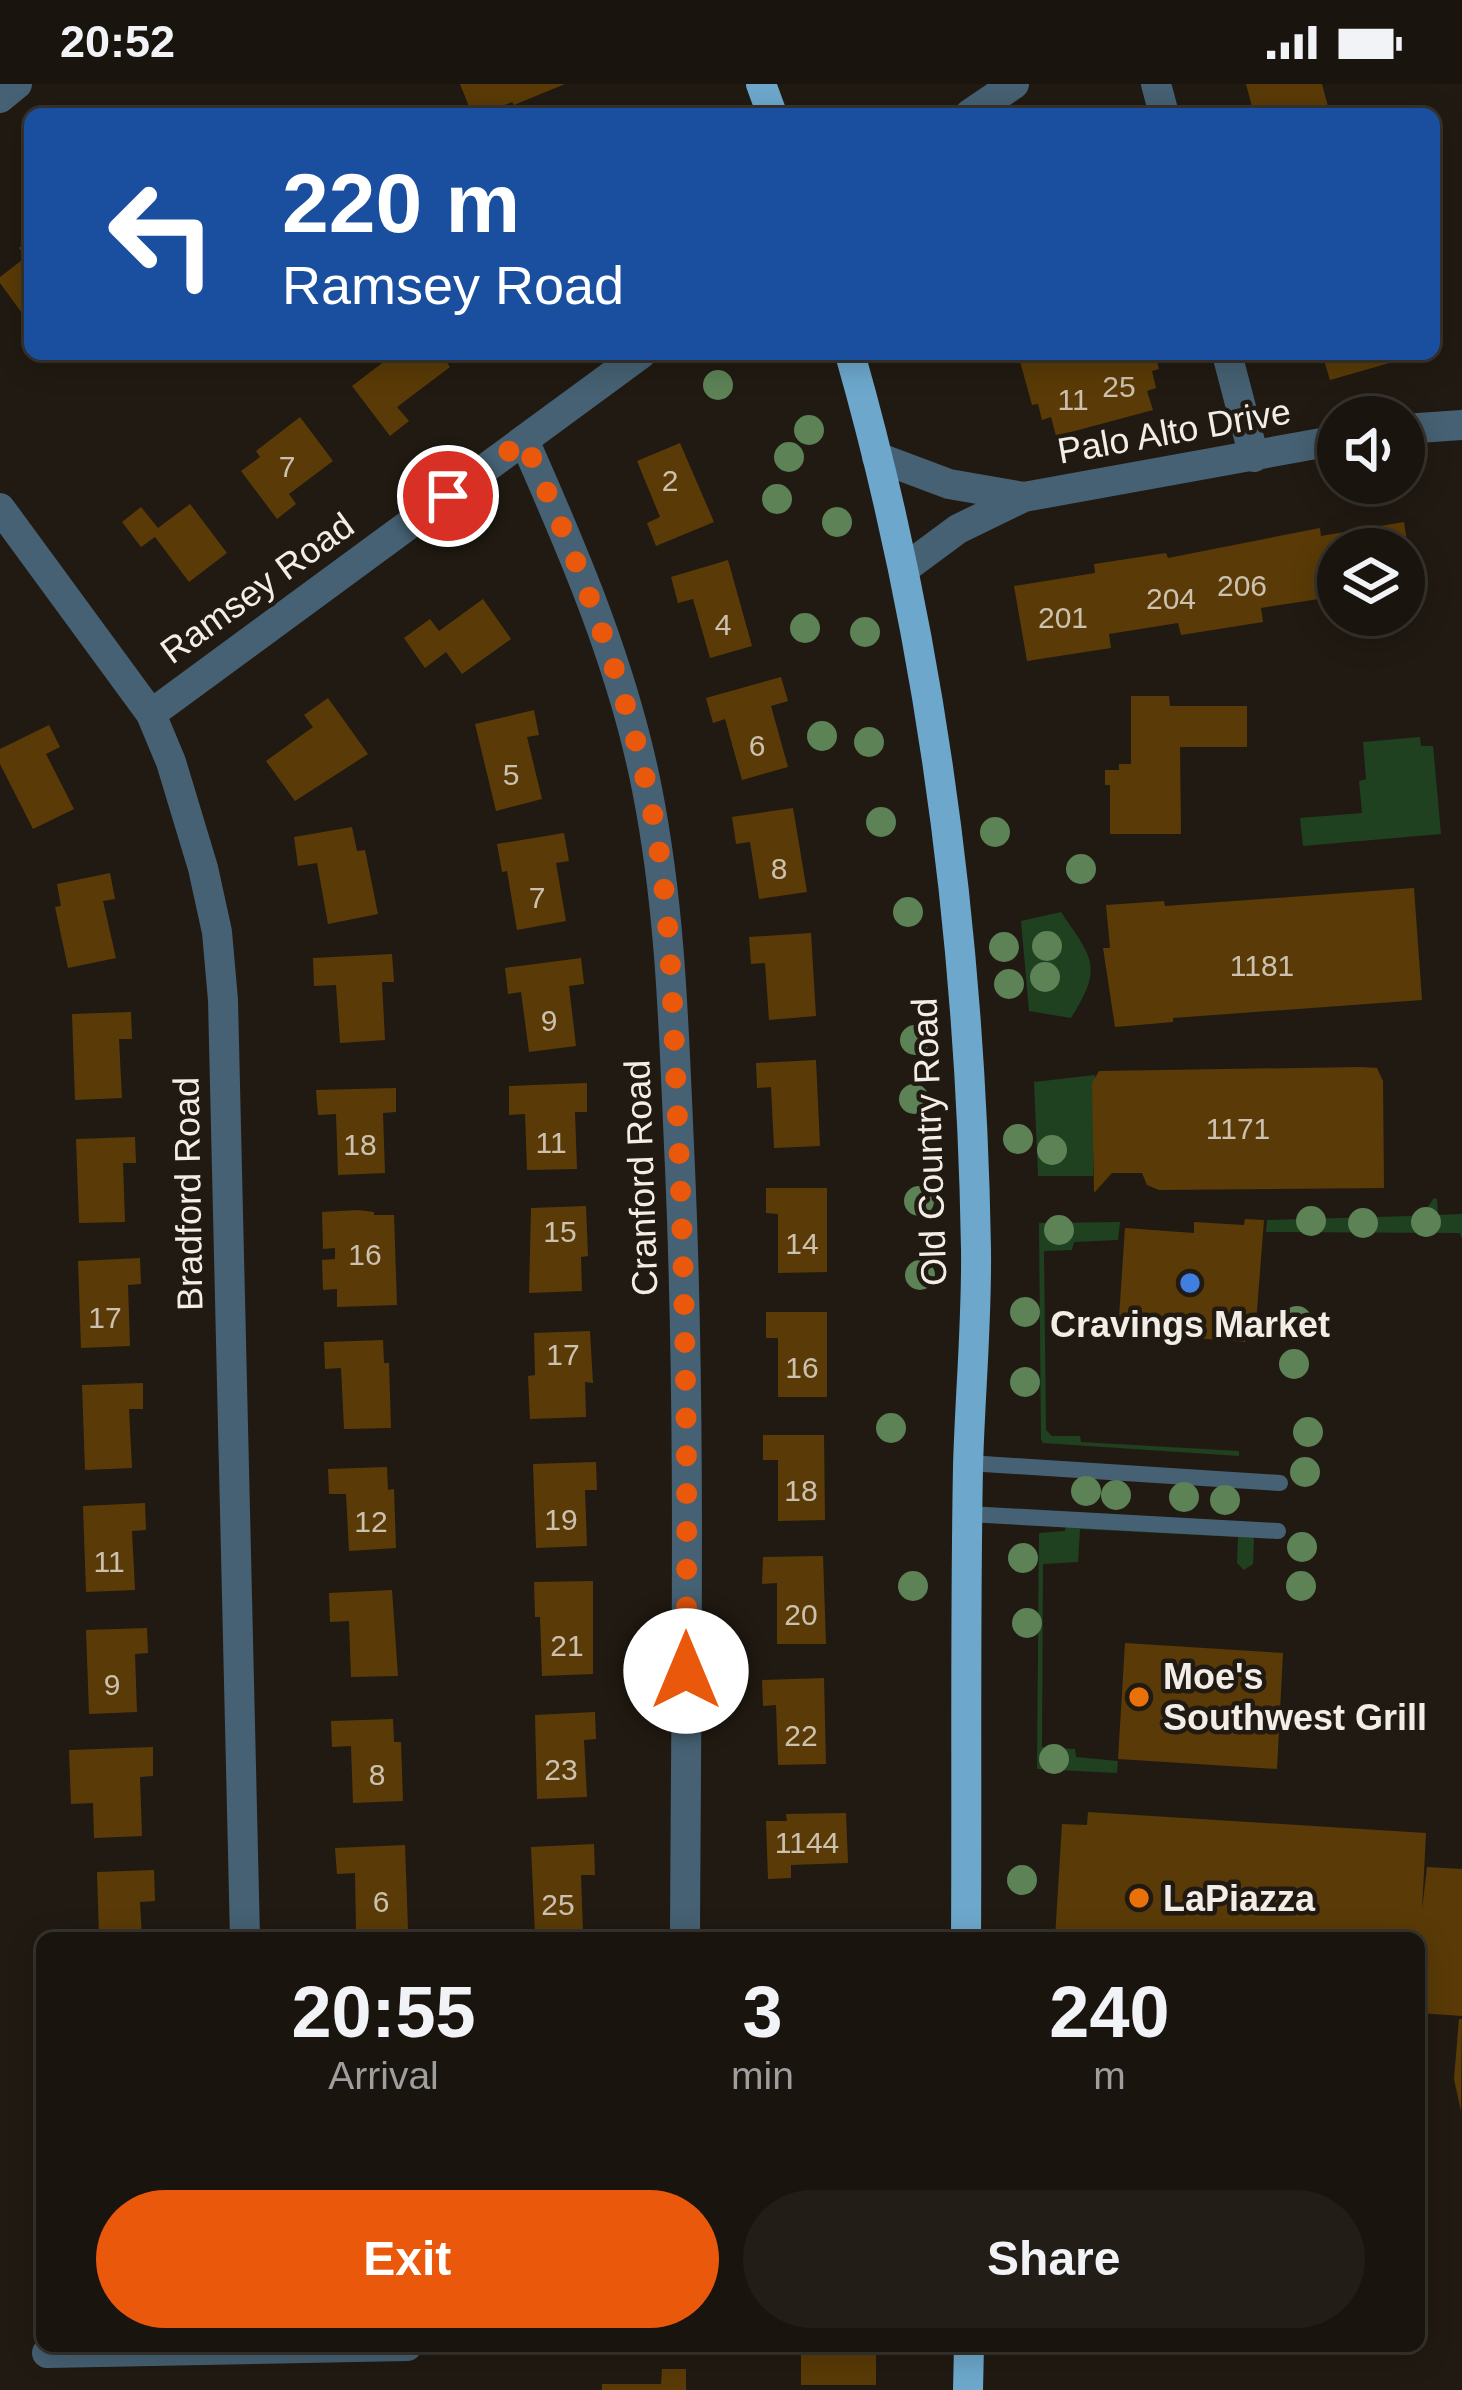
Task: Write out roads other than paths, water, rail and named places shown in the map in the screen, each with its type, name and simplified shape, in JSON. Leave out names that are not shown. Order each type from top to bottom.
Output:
[{"type":"main road","name":"Old Country Road","points":[[852,360],[904,569],[935,741],[968,1057],[976,1252],[968,1463],[966,1932]]},
{"type":"main road","points":[[968,2352],[968,2390]]},
{"type":"street","points":[[0,98],[17,84]]},
{"type":"street","points":[[979,108],[1014,84]]},
{"type":"street","name":"Ramsey Road","points":[[151,714],[633,360]]},
{"type":"street","points":[[1229,360],[1254,457]]},
{"type":"street","points":[[1425,428],[1462,425]]},
{"type":"street","name":"Cranford Road","points":[[524,440],[589,587],[616,668],[647,785],[669,917],[688,1360],[685,1932]]},
{"type":"street","name":"Palo Alto Drive","points":[[904,569],[958,530],[1024,497],[1317,444]]},
{"type":"street","name":"Palo Alto Drive","points":[[877,457],[949,484],[1024,497]]},
{"type":"street","name":"Bradford Road","points":[[0,508],[151,714],[171,762],[217,932],[223,1000],[245,1932]]},
{"type":"street","points":[[47,2353],[89,2352]]},
{"type":"lane","points":[[968,1463],[1280,1484]]},
{"type":"lane","points":[[968,1514],[1278,1531]]},
{"type":"place","name":"Cravings Market","points":[[1190,1283]]},
{"type":"place","name":"Moe's Southwest Grill","points":[[1139,1697]]},
{"type":"place","name":"LaPiazza","points":[[1139,1898]]}]
